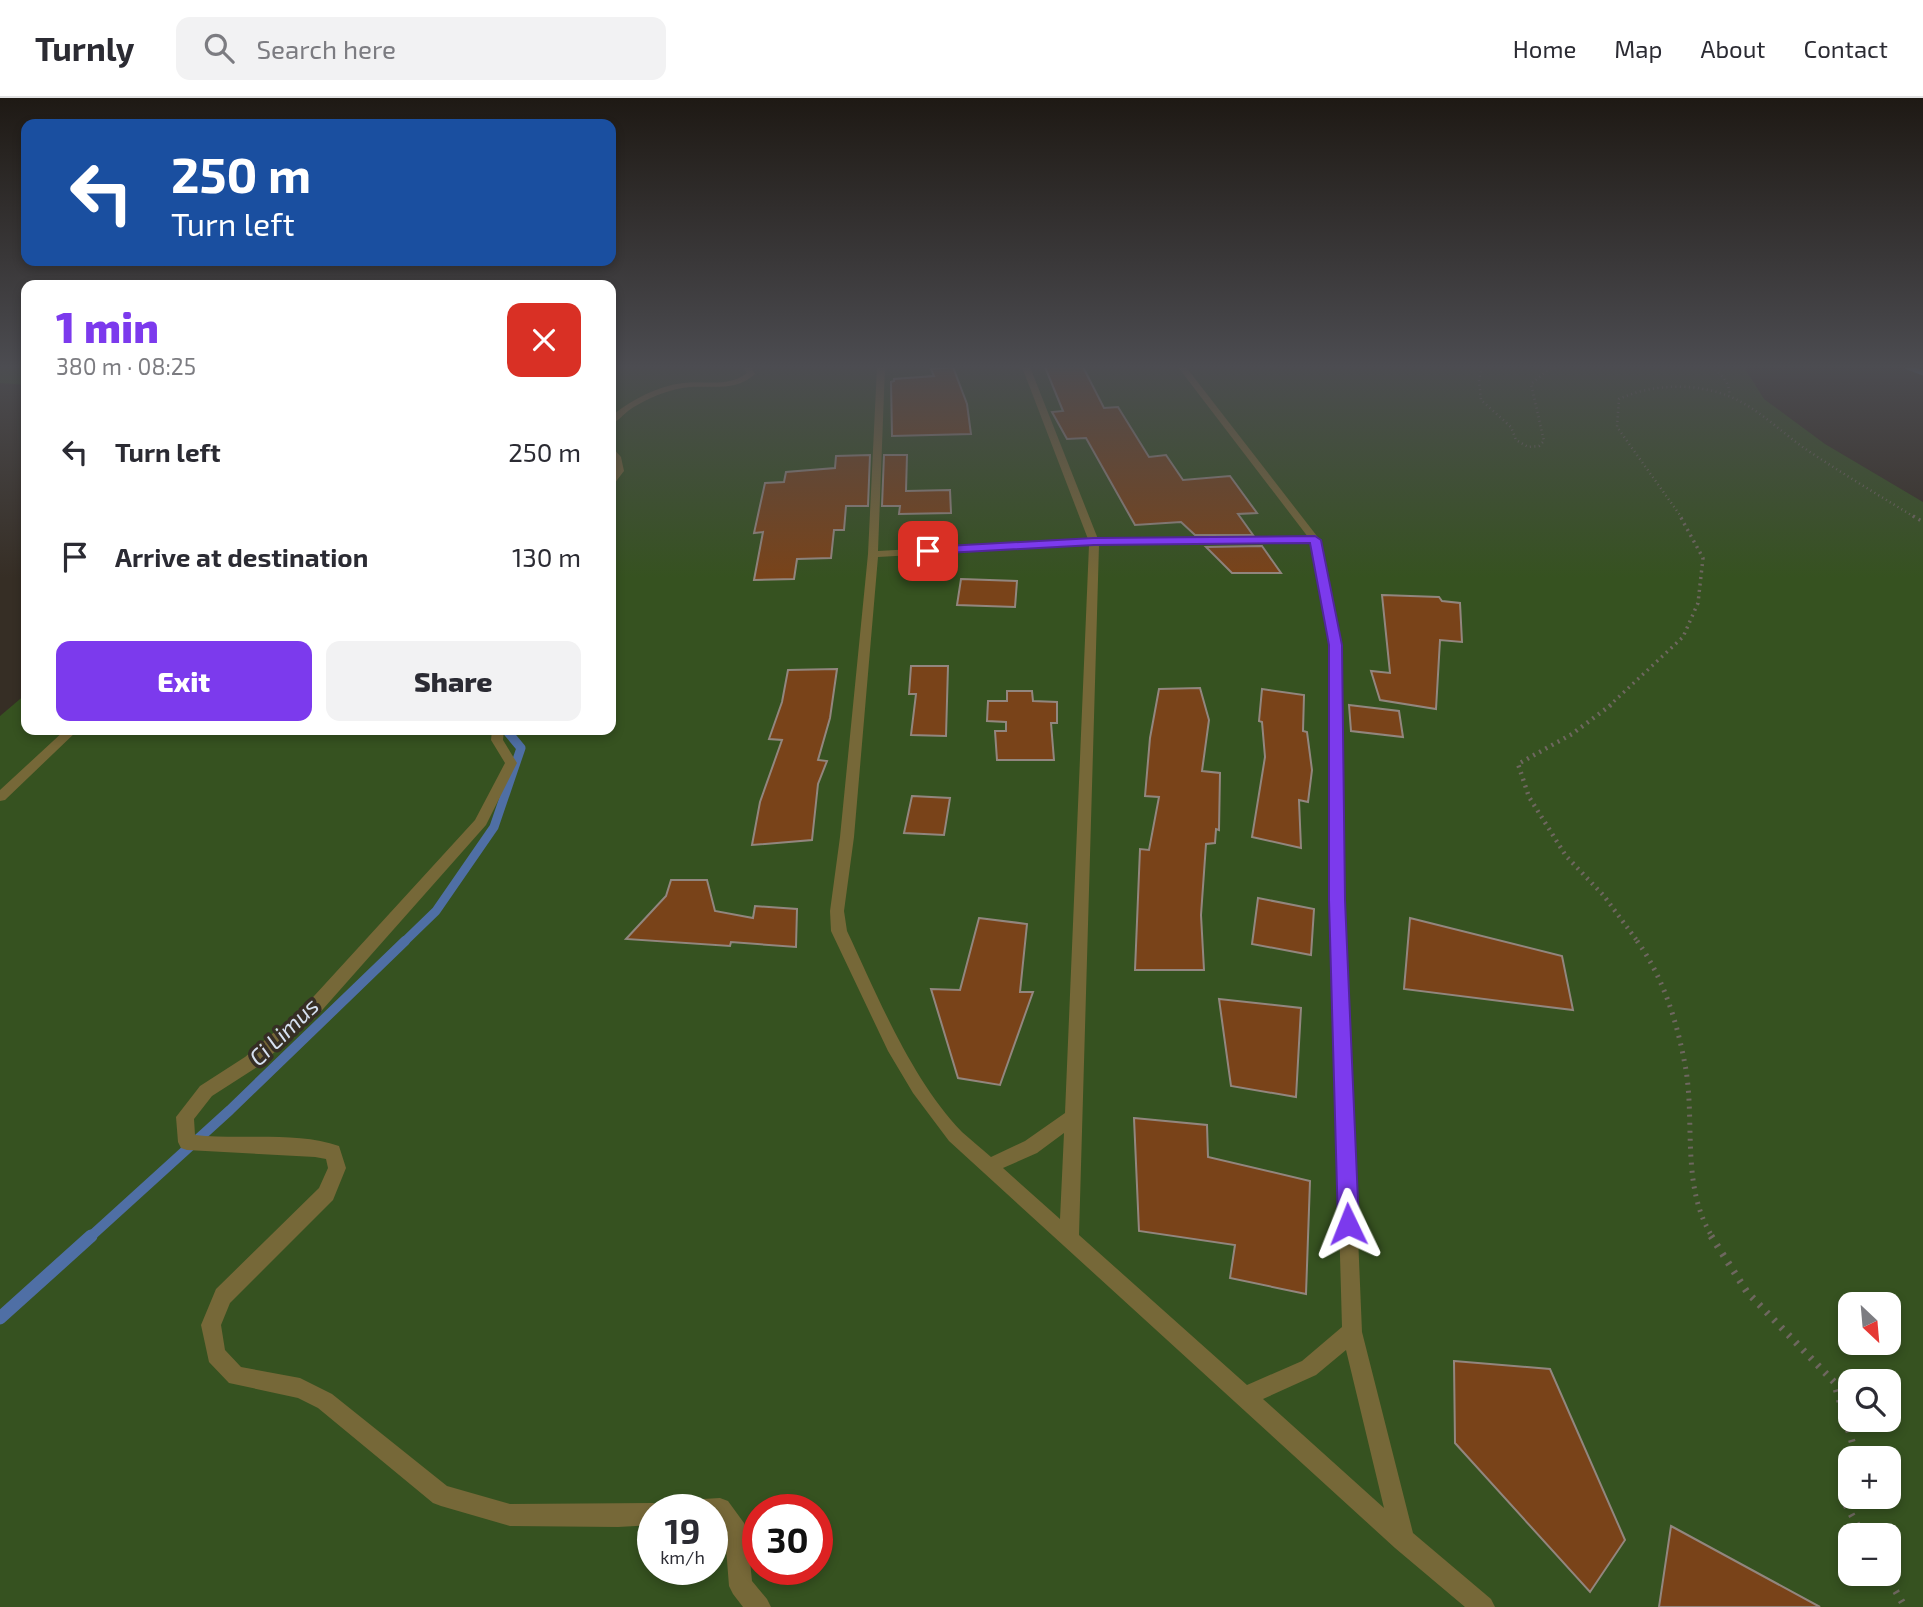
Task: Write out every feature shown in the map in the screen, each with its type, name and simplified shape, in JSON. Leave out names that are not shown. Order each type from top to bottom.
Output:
[{"type":"street","points":[[878,437],[873,554],[847,837],[837,911],[839,932],[894,1046],[919,1088],[955,1136],[1403,1541],[1483,1607]]},
{"type":"street","points":[[1054,437],[1094,541],[1069,1238]]},
{"type":"street","points":[[1236,437],[1315,540],[1335,645],[1337,900],[1352,1332],[1403,1541]]},
{"type":"street","points":[[616,456],[620,471],[616,476]]},
{"type":"street","points":[[873,554],[1094,541],[1315,540]]},
{"type":"street","points":[[0,797],[67,735]]},
{"type":"street","points":[[498,735],[497,740],[511,764],[481,822],[310,1012],[251,1062],[206,1091],[185,1117],[187,1142],[219,1146],[311,1147],[333,1152],[338,1168],[327,1194],[223,1296],[211,1325],[216,1354],[236,1376],[300,1388],[325,1401],[441,1495],[510,1516],[637,1515]]},
{"type":"street","points":[[989,1167],[1031,1147],[1074,1116]]},
{"type":"street","points":[[1244,1397],[1309,1368],[1352,1332]]},
{"type":"street","points":[[728,1520],[736,1531],[741,1586],[759,1607]]},
{"type":"path","points":[[1516,437],[1528,447],[1538,446],[1544,441],[1543,437]]},
{"type":"path","points":[[1624,437],[1686,524],[1703,558],[1698,603],[1683,637],[1611,705],[1572,734],[1518,764],[1529,797],[1566,856],[1604,896],[1649,957],[1668,998],[1686,1071],[1691,1168],[1700,1218],[1747,1292],[1834,1382],[1853,1446]]},
{"type":"path","points":[[1790,437],[1923,522]]},
{"type":"path","points":[[1893,1586],[1905,1607]]},
{"type":"green space","points":[[616,437],[1816,437],[1923,502],[1923,1607],[0,1607],[0,716],[21,698],[21,735],[616,735]]},
{"type":"building","points":[[1066,437],[1137,437],[1149,457],[1166,455],[1183,480],[1230,476],[1257,513],[1238,514],[1253,535],[1195,535],[1181,522],[1135,525],[1086,438]]},
{"type":"building","points":[[870,455],[868,506],[846,506],[844,530],[834,530],[831,558],[797,559],[794,579],[754,580],[763,532],[754,533],[765,483],[784,482],[786,472],[835,468],[836,456]]},
{"type":"building","points":[[884,455],[907,455],[906,491],[950,490],[951,513],[899,514],[900,506],[882,506]]},
{"type":"building","points":[[1262,546],[1281,573],[1232,573],[1206,547]]},
{"type":"building","points":[[961,579],[1017,581],[1015,607],[957,605]]},
{"type":"building","points":[[1382,595],[1439,597],[1442,601],[1460,603],[1462,642],[1440,640],[1436,709],[1380,700],[1371,671],[1390,673]]},
{"type":"building","points":[[911,666],[948,666],[946,736],[911,735],[916,694],[909,694]]},
{"type":"building","points":[[837,669],[830,718],[818,760],[827,761],[818,784],[812,840],[752,845],[760,802],[782,740],[769,739],[782,702],[788,670]]},
{"type":"building","points":[[1200,688],[1209,720],[1202,771],[1220,773],[1219,830],[1216,829],[1215,843],[1206,844],[1201,915],[1204,970],[1135,970],[1140,849],[1149,850],[1159,797],[1145,796],[1150,738],[1159,689]]},
{"type":"building","points":[[1262,689],[1304,695],[1303,731],[1307,732],[1312,770],[1308,802],[1299,800],[1301,848],[1252,837],[1265,757],[1262,722],[1259,721]]},
{"type":"building","points":[[1007,691],[1032,691],[1033,701],[1057,702],[1057,723],[1051,723],[1054,760],[997,760],[995,731],[1006,731],[1006,722],[987,721],[988,701],[1007,701]]},
{"type":"building","points":[[1349,705],[1399,711],[1403,737],[1351,731]]},
{"type":"building","points":[[912,796],[950,798],[944,835],[904,833]]},
{"type":"building","points":[[671,880],[707,880],[715,911],[753,918],[755,906],[797,909],[796,947],[731,942],[730,946],[626,939],[666,896]]},
{"type":"building","points":[[1258,898],[1314,909],[1311,955],[1252,944]]},
{"type":"building","points":[[979,918],[1027,924],[1020,992],[1033,992],[1000,1085],[958,1078],[931,989],[960,990]]},
{"type":"building","points":[[1410,918],[1562,956],[1573,1010],[1404,989]]},
{"type":"building","points":[[1219,999],[1301,1008],[1296,1097],[1231,1086]]},
{"type":"building","points":[[1134,1118],[1207,1125],[1208,1157],[1310,1181],[1306,1294],[1230,1278],[1235,1245],[1139,1231]]},
{"type":"building","points":[[1454,1361],[1550,1369],[1625,1540],[1590,1592],[1455,1443]]},
{"type":"building","points":[[1671,1526],[1820,1607],[1659,1607]]},
{"type":"waterway","name":"Ci Limus","points":[[404,942],[436,911],[494,827],[521,748],[510,735]]},
{"type":"waterway","name":"Ci Limus","points":[[89,1238],[230,1110],[405,941]]},
{"type":"waterway","name":"Ci Limus","points":[[0,1318],[91,1236]]},
{"type":"route","points":[[928,551],[1094,541],[1285,538],[1315,540],[1335,645],[1337,900],[1348,1224]]}]
